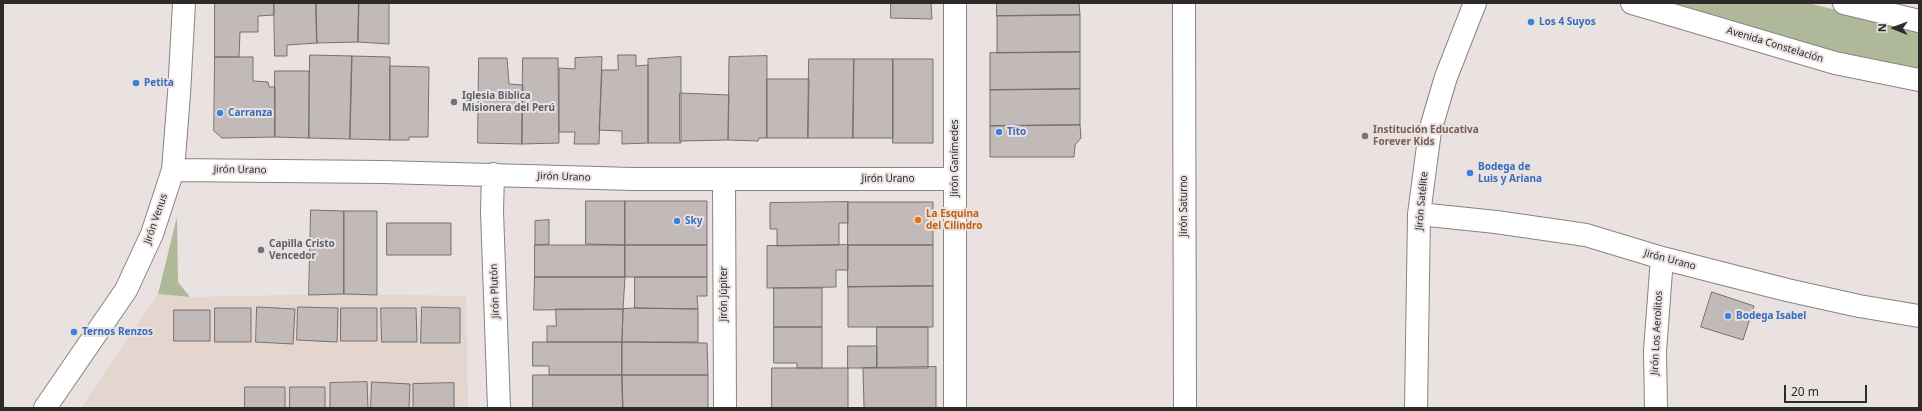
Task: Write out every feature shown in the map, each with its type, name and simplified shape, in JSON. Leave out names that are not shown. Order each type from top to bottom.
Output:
[{"type":"street","name":"Jirón Venus","points":[[45,408],[126,290],[152,234],[173,170],[184,3]]},
{"type":"street","name":"Jirón Ganímedes","points":[[955,3],[955,408]]},
{"type":"street","name":"Jirón Saturno","points":[[1184,3],[1184,408]]},
{"type":"street","name":"Jirón Satélite","points":[[1416,408],[1419,214],[1430,130],[1446,77],[1475,3]]},
{"type":"street","name":"Avenida Constelación","points":[[1632,3],[1835,63],[1919,80]]},
{"type":"street","points":[[1844,3],[1919,21]]},
{"type":"street","name":"Jirón Urano","points":[[173,170],[493,174],[633,179],[955,179]]},
{"type":"street","name":"Jirón Plutón","points":[[493,174],[492,211],[499,408]]},
{"type":"street","name":"Jirón Júpiter","points":[[724,180],[725,408]]},
{"type":"street","name":"Jirón Urano","points":[[1419,214],[1496,222],[1586,235],[1662,258],[1859,306],[1919,316]]},
{"type":"street","name":"Jirón Los Aerolitos","points":[[1656,408],[1655,350],[1662,258]]},
{"type":"shaded area","points":[[158,294],[190,297],[344,294],[466,296],[468,408],[81,408]]},
{"type":"green space","points":[[1673,3],[1808,3],[1919,31],[1919,68],[1841,54]]},
{"type":"green space","points":[[177,217],[178,282],[190,297],[158,294]]},
{"type":"building","points":[[215,3],[274,3],[274,15],[258,16],[258,32],[240,32],[239,57],[215,57]]},
{"type":"building","points":[[274,3],[316,3],[317,43],[287,45],[287,56],[275,56]]},
{"type":"building","points":[[316,3],[359,3],[358,42],[317,43]]},
{"type":"building","points":[[359,3],[389,3],[389,44],[358,42]]},
{"type":"building","points":[[891,3],[931,3],[932,19],[891,18]]},
{"type":"building","points":[[997,3],[1079,3],[1080,15],[997,16]]},
{"type":"building","points":[[1080,15],[1080,52],[997,53],[997,16]]},
{"type":"building","points":[[1080,52],[1080,89],[990,90],[990,53]]},
{"type":"building","points":[[310,55],[352,56],[350,139],[309,138]]},
{"type":"building","points":[[618,55],[636,55],[636,66],[648,65],[648,143],[622,144],[622,131],[599,130],[602,70],[618,70]]},
{"type":"building","points":[[352,56],[390,57],[390,140],[350,139]]},
{"type":"building","points":[[767,56],[767,138],[759,138],[758,141],[728,140],[729,57]]},
{"type":"building","points":[[215,57],[253,57],[253,81],[268,82],[269,87],[275,87],[275,137],[222,138],[214,131]]},
{"type":"building","points":[[602,57],[599,144],[574,144],[575,132],[559,132],[559,68],[575,69],[575,58]]},
{"type":"building","points":[[681,57],[681,143],[648,143],[648,59]]},
{"type":"building","points":[[479,58],[507,58],[509,84],[523,85],[522,144],[478,143]]},
{"type":"building","points":[[523,58],[558,58],[559,143],[522,144]]},
{"type":"building","points":[[809,59],[854,59],[853,138],[808,138]]},
{"type":"building","points":[[854,59],[893,59],[893,138],[853,138]]},
{"type":"building","points":[[893,59],[933,59],[933,143],[893,143]]},
{"type":"building","points":[[390,66],[429,67],[428,137],[409,137],[409,140],[390,140]]},
{"type":"building","points":[[275,71],[309,71],[309,138],[275,137]]},
{"type":"building","points":[[767,79],[809,79],[808,138],[767,138]]},
{"type":"building","points":[[1080,89],[1080,125],[990,126],[990,90]]},
{"type":"building","points":[[680,93],[729,95],[728,140],[680,141]]},
{"type":"building","points":[[1080,125],[1081,138],[1075,145],[1074,157],[990,157],[990,126]]},
{"type":"building","points":[[586,201],[625,201],[625,245],[586,244]]},
{"type":"building","points":[[625,201],[707,201],[707,245],[625,245]]},
{"type":"building","points":[[848,202],[848,223],[839,223],[839,245],[777,246],[777,229],[770,229],[770,203]]},
{"type":"building","points":[[848,202],[933,202],[933,245],[848,245]]},
{"type":"building","points":[[311,210],[344,211],[344,294],[309,295]]},
{"type":"building","points":[[344,211],[377,211],[377,295],[344,294]]},
{"type":"building","points":[[549,220],[549,244],[535,245],[535,221]]},
{"type":"building","points":[[387,223],[451,223],[451,255],[387,255]]},
{"type":"building","points":[[535,245],[625,245],[625,277],[535,277]]},
{"type":"building","points":[[625,245],[707,245],[707,277],[625,277]]},
{"type":"building","points":[[848,245],[848,270],[836,270],[836,287],[767,288],[767,246]]},
{"type":"building","points":[[848,245],[933,245],[933,286],[848,287]]},
{"type":"building","points":[[535,277],[625,277],[623,309],[534,310]]},
{"type":"building","points":[[635,277],[707,277],[707,296],[697,296],[698,309],[635,308]]},
{"type":"building","points":[[933,286],[933,327],[848,327],[848,287]]},
{"type":"building","points":[[774,288],[822,288],[822,327],[774,327]]},
{"type":"building","name":"Bodega Isabel","points":[[1712,292],[1754,306],[1743,340],[1701,327]]},
{"type":"building","points":[[257,307],[295,309],[293,344],[256,342]]},
{"type":"building","points":[[298,307],[338,308],[337,342],[297,340]]},
{"type":"building","points":[[422,307],[460,308],[460,343],[421,343]]},
{"type":"building","points":[[215,308],[251,308],[251,342],[215,342]]},
{"type":"building","points":[[341,308],[377,308],[377,341],[341,341]]},
{"type":"building","points":[[381,308],[416,308],[417,342],[382,342]]},
{"type":"building","points":[[556,309],[623,309],[622,342],[547,342],[547,326],[556,326]]},
{"type":"building","points":[[623,309],[698,309],[698,342],[622,342]]},
{"type":"building","points":[[174,310],[210,310],[210,341],[174,341]]},
{"type":"building","points":[[774,327],[822,327],[822,368],[797,368],[797,363],[774,363]]},
{"type":"building","points":[[877,327],[928,327],[928,368],[877,368]]},
{"type":"building","points":[[533,342],[622,342],[622,375],[549,375],[549,366],[533,366]]},
{"type":"building","points":[[622,342],[707,343],[708,375],[622,375]]},
{"type":"building","points":[[848,346],[877,346],[877,368],[848,368]]},
{"type":"building","points":[[936,367],[936,408],[864,408],[863,368]]},
{"type":"building","points":[[772,368],[848,368],[848,408],[772,408]]},
{"type":"building","points":[[533,375],[622,375],[623,408],[533,408]]},
{"type":"building","points":[[622,375],[708,375],[708,408],[623,408]]},
{"type":"building","points":[[367,382],[368,408],[330,408],[330,383]]},
{"type":"building","points":[[372,382],[410,384],[409,408],[371,408]]},
{"type":"building","points":[[454,383],[454,408],[413,408],[413,384]]},
{"type":"building","points":[[245,387],[285,387],[285,408],[245,408]]},
{"type":"building","points":[[290,387],[325,387],[325,408],[290,408]]},
{"type":"place","name":"Los 4 Suyos","points":[[1531,22]]},
{"type":"place","name":"Petita","points":[[136,83]]},
{"type":"place","name":"Iglesia Biblica Misionera del Perú","points":[[454,102]]},
{"type":"place","name":"Carranza","points":[[220,113]]},
{"type":"place","name":"Tito","points":[[999,132]]},
{"type":"place","name":"Institución Educativa Forever Kids","points":[[1365,136]]},
{"type":"place","name":"Bodega de Luis y Ariana","points":[[1470,173]]},
{"type":"place","name":"La Esquina del Cilindro","points":[[918,220]]},
{"type":"place","name":"Sky","points":[[677,221]]},
{"type":"place","name":"Capilla Cristo Vencedor","points":[[261,250]]},
{"type":"place","name":"Bodega Isabel","points":[[1728,316]]},
{"type":"place","name":"Ternos Renzos","points":[[74,332]]}]
